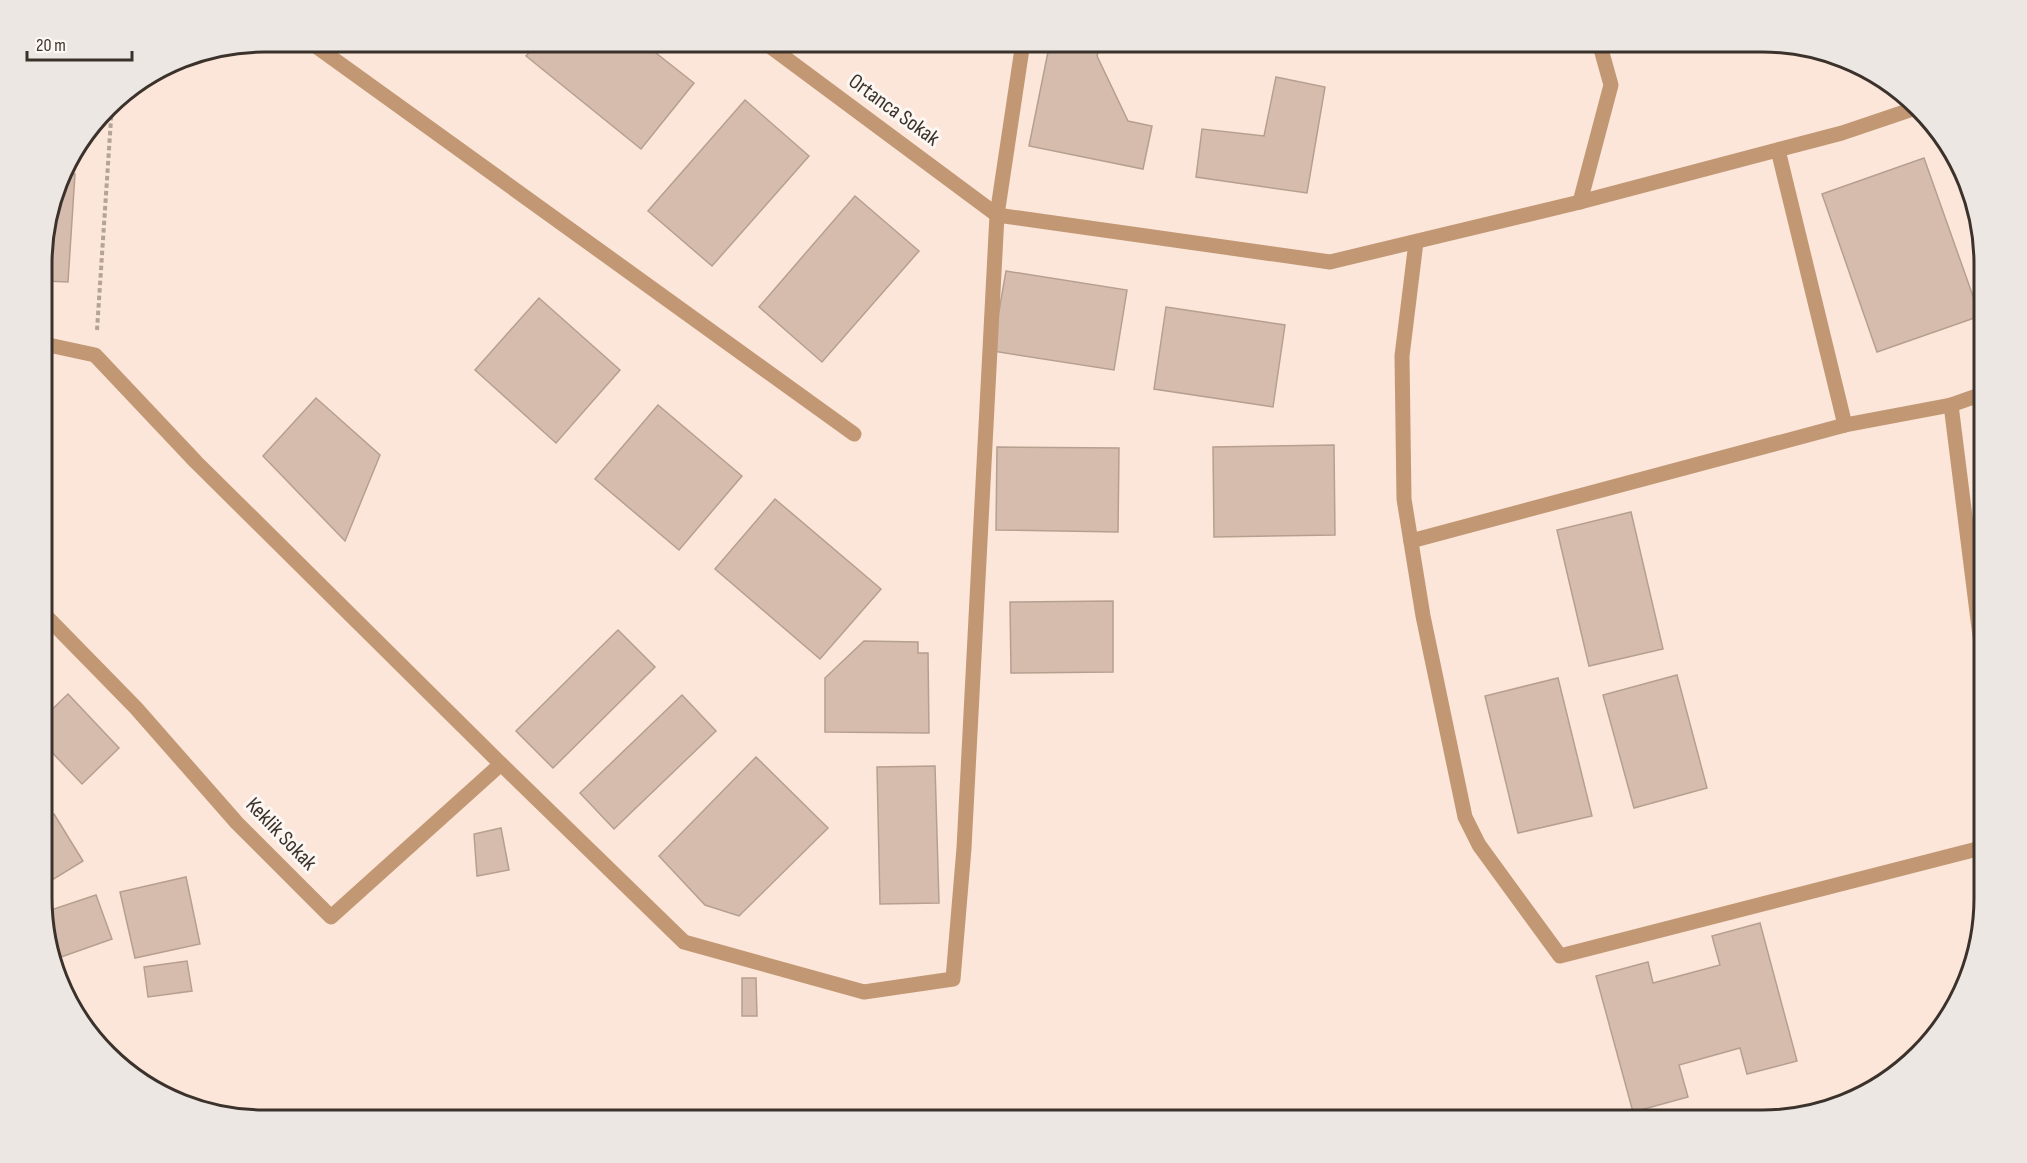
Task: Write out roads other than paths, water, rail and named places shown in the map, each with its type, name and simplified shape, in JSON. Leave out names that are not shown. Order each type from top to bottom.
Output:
[{"type":"street","points":[[52,346],[95,355],[196,462],[684,942],[864,992],[953,979],[964,848],[997,215],[1021,52]]},
{"type":"street","points":[[1580,202],[1611,85],[1602,52]]},
{"type":"street","points":[[325,53],[854,434]]},
{"type":"street","name":"Ortanca Sokak","points":[[778,53],[997,215]]},
{"type":"street","points":[[997,215],[1329,262],[1580,202],[1842,134],[1909,111]]},
{"type":"street","points":[[1778,150],[1845,425]]},
{"type":"street","points":[[1416,242],[1402,356],[1404,500],[1423,616],[1465,817],[1479,845],[1560,956],[1974,850]]},
{"type":"street","points":[[1411,541],[1845,425],[1952,405],[1974,397]]},
{"type":"street","points":[[1952,405],[1974,591]]},
{"type":"street","name":"Keklik Sokak","points":[[52,622],[136,708],[237,823],[331,917],[501,764]]}]
